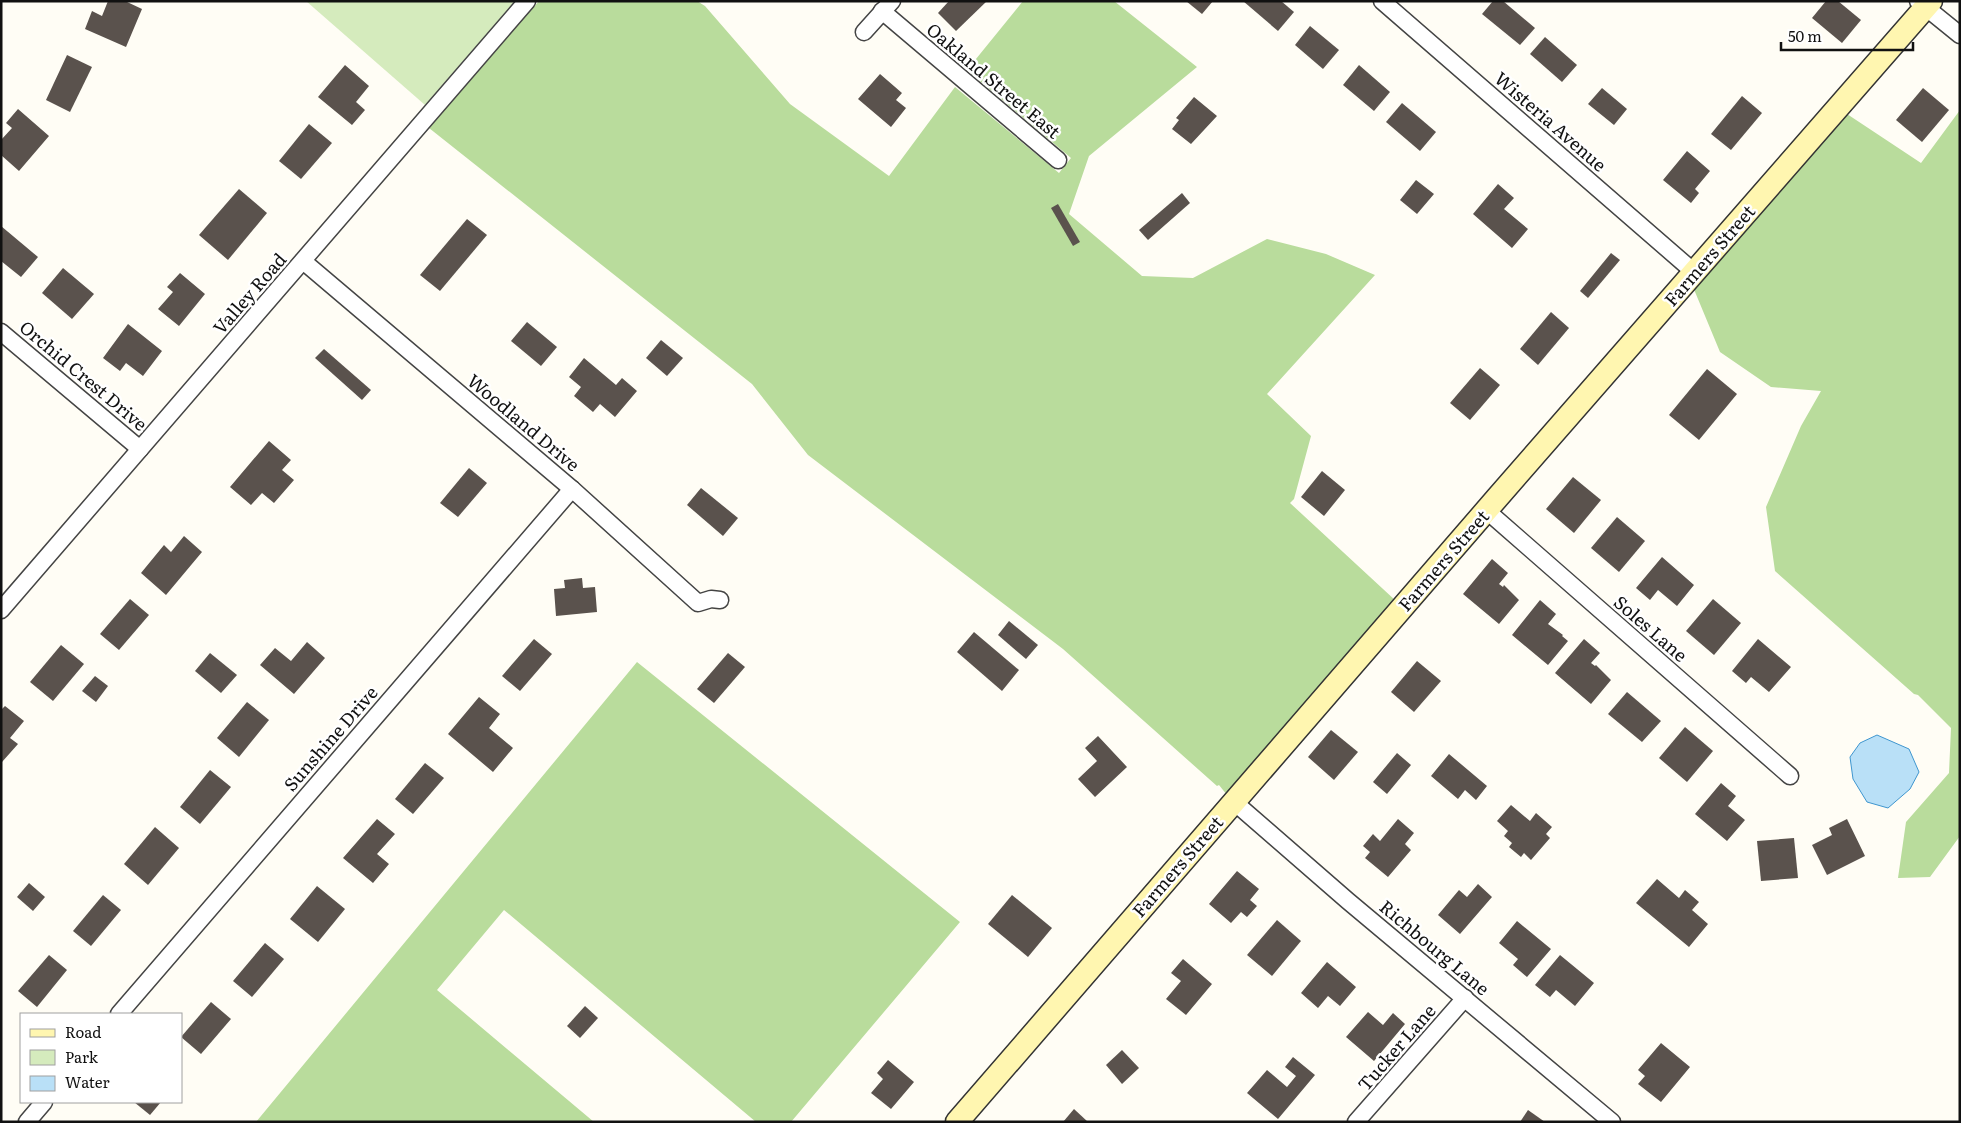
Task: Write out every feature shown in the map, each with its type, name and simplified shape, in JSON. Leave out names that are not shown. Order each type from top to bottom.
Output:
[{"type":"street","name":"Valley Road","points":[[1,610],[527,1]]},
{"type":"street","name":"Wisteria Avenue","points":[[1382,1],[1694,272]]},
{"type":"street","name":"Farmers Street","points":[[957,1122],[1925,3]]},
{"type":"street","points":[[1925,3],[1960,35]]},
{"type":"street","points":[[864,32],[887,6]]},
{"type":"street","name":"Oakland Street East","points":[[887,6],[1058,160]]},
{"type":"street","name":"Woodland Drive","points":[[303,261],[572,490],[674,580],[691,598],[698,603],[711,599],[720,600]]},
{"type":"street","name":"Orchid Crest Drive","points":[[1,332],[140,449]]},
{"type":"street","name":"Sunshine Drive","points":[[120,1013],[572,490]]},
{"type":"street","name":"Soles Lane","points":[[1486,510],[1790,776]]},
{"type":"street","name":"Richbourg Lane","points":[[1233,801],[1348,901],[1612,1122]]},
{"type":"street","name":"Tucker Lane","points":[[1356,1122],[1465,998]]},
{"type":"street","points":[[27,1122],[43,1103]]},
{"type":"green space","points":[[306,1],[515,1],[425,105]]},
{"type":"green space","points":[[539,1],[697,1],[705,6],[790,104],[889,176],[955,87],[1059,173],[1071,158],[967,70],[1023,1],[1114,1],[1197,67],[1089,156],[1069,214],[1142,276],[1193,278],[1267,239],[1326,254],[1375,275],[1267,394],[1311,436],[1294,499],[1290,503],[1396,601],[1227,795],[1219,785],[1217,786],[1063,649],[808,455],[752,384],[429,128]]},
{"type":"green space","points":[[1960,110],[1960,836],[1930,877],[1898,878],[1906,822],[1949,773],[1951,728],[1918,695],[1914,694],[1775,571],[1766,507],[1801,426],[1821,391],[1771,387],[1720,352],[1693,287],[1844,112],[1921,163]]},
{"type":"green space","points":[[637,662],[960,922],[791,1122],[756,1122],[504,910],[437,990],[594,1122],[256,1122]]},
{"type":"water","points":[[1877,735],[1909,749],[1919,772],[1910,789],[1888,808],[1867,802],[1853,779],[1850,757],[1860,743]]},
{"type":"building","points":[[108,1],[125,1],[142,9],[126,47],[85,29],[92,11],[102,16]]},
{"type":"building","points":[[949,1],[987,1],[956,31],[938,13]]},
{"type":"building","points":[[1186,1],[1213,1],[1202,14]]},
{"type":"building","points":[[1243,1],[1281,1],[1294,12],[1278,31]]},
{"type":"building","points":[[1493,1],[1503,1],[1535,28],[1520,45],[1482,14]]},
{"type":"building","points":[[1826,1],[1838,1],[1861,20],[1842,43],[1812,18]]},
{"type":"building","points":[[1310,26],[1339,50],[1323,69],[1295,45]]},
{"type":"building","points":[[1545,37],[1577,65],[1562,82],[1530,54]]},
{"type":"building","points":[[67,55],[92,67],[70,112],[46,100]]},
{"type":"building","points":[[345,65],[369,86],[356,102],[365,110],[352,125],[318,97]]},
{"type":"building","points":[[1359,65],[1390,92],[1374,111],[1343,85]]},
{"type":"building","points":[[880,74],[902,93],[896,100],[906,108],[891,127],[858,99]]},
{"type":"building","points":[[1602,88],[1627,109],[1614,125],[1588,104]]},
{"type":"building","points":[[1923,88],[1949,110],[1922,142],[1896,120]]},
{"type":"building","points":[[1742,96],[1762,113],[1731,150],[1711,134]]},
{"type":"building","points":[[1194,97],[1217,116],[1191,144],[1172,129],[1179,120],[1176,118]]},
{"type":"building","points":[[1402,103],[1436,132],[1420,151],[1386,122]]},
{"type":"building","points":[[18,109],[49,136],[19,171],[1,155],[1,140],[12,128],[6,123]]},
{"type":"building","points":[[309,124],[332,143],[301,179],[279,161]]},
{"type":"building","points":[[1687,151],[1710,171],[1695,189],[1699,193],[1691,203],[1663,180]]},
{"type":"building","points":[[1416,180],[1434,194],[1417,214],[1400,200]]},
{"type":"building","points":[[1498,184],[1514,198],[1504,209],[1528,229],[1512,248],[1473,214]]},
{"type":"building","points":[[239,189],[267,213],[228,260],[199,235]]},
{"type":"building","points":[[1182,193],[1190,203],[1148,240],[1139,230]]},
{"type":"building","points":[[1058,204],[1080,242],[1073,246],[1051,208]]},
{"type":"building","points":[[467,219],[487,235],[440,291],[420,275]]},
{"type":"building","points":[[1,226],[38,257],[21,277],[1,261]]},
{"type":"building","points":[[1611,253],[1620,260],[1588,298],[1580,291]]},
{"type":"building","points":[[63,268],[94,294],[72,319],[42,293]]},
{"type":"building","points":[[180,273],[205,294],[179,326],[158,309],[173,292],[167,287]]},
{"type":"building","points":[[1551,312],[1569,328],[1538,365],[1520,349]]},
{"type":"building","points":[[527,322],[557,347],[541,366],[511,341]]},
{"type":"building","points":[[128,324],[162,351],[143,376],[126,363],[120,371],[103,358]]},
{"type":"building","points":[[661,340],[683,358],[667,376],[646,358]]},
{"type":"building","points":[[324,349],[371,390],[362,400],[315,358]]},
{"type":"building","points":[[584,358],[616,385],[622,378],[637,391],[615,417],[600,404],[593,412],[574,396],[581,387],[569,377]]},
{"type":"building","points":[[1480,368],[1500,385],[1470,420],[1450,403]]},
{"type":"building","points":[[1707,369],[1737,394],[1699,440],[1669,415]]},
{"type":"building","points":[[269,441],[291,460],[282,470],[294,480],[274,503],[262,493],[251,505],[230,487]]},
{"type":"building","points":[[469,468],[487,483],[458,517],[440,503]]},
{"type":"building","points":[[1322,471],[1345,490],[1324,516],[1301,497]]},
{"type":"building","points":[[1573,477],[1601,500],[1574,533],[1546,509]]},
{"type":"building","points":[[701,488],[738,518],[723,536],[687,505]]},
{"type":"building","points":[[1617,517],[1645,541],[1619,572],[1591,548]]},
{"type":"building","points":[[184,536],[202,552],[166,595],[141,573],[164,545],[171,552]]},
{"type":"building","points":[[1662,557],[1694,585],[1677,606],[1658,590],[1650,600],[1636,588]]},
{"type":"building","points":[[1492,559],[1508,573],[1499,584],[1503,587],[1504,585],[1519,600],[1499,624],[1463,594]]},
{"type":"building","points":[[582,578],[583,588],[595,587],[597,612],[556,616],[554,589],[565,588],[564,580]]},
{"type":"building","points":[[130,599],[149,615],[119,650],[100,634]]},
{"type":"building","points":[[1713,599],[1741,623],[1714,655],[1686,631]]},
{"type":"building","points":[[1540,600],[1556,614],[1548,624],[1568,641],[1548,665],[1512,635]]},
{"type":"building","points":[[1009,621],[1038,645],[1026,659],[998,635]]},
{"type":"building","points":[[974,632],[1019,670],[1002,691],[957,652]]},
{"type":"building","points":[[534,639],[552,654],[520,691],[502,676]]},
{"type":"building","points":[[1584,639],[1600,653],[1591,663],[1596,665],[1611,680],[1591,704],[1555,673]]},
{"type":"building","points":[[1758,639],[1791,667],[1769,692],[1751,677],[1746,683],[1732,671]]},
{"type":"building","points":[[307,642],[325,658],[294,694],[260,665],[275,648],[291,661]]},
{"type":"building","points":[[61,645],[84,664],[53,701],[30,682]]},
{"type":"building","points":[[210,653],[237,675],[221,693],[195,671]]},
{"type":"building","points":[[728,653],[745,667],[714,703],[697,689]]},
{"type":"building","points":[[1417,661],[1441,681],[1414,712],[1391,692]]},
{"type":"building","points":[[95,676],[108,686],[96,702],[82,691]]},
{"type":"building","points":[[1627,692],[1661,721],[1642,742],[1608,714]]},
{"type":"building","points":[[479,697],[500,714],[489,728],[513,748],[493,772],[448,734]]},
{"type":"building","points":[[247,702],[269,720],[239,757],[217,738]]},
{"type":"building","points":[[5,706],[24,721],[10,738],[18,744],[2,762],[1,710]]},
{"type":"building","points":[[1685,727],[1713,751],[1687,782],[1659,758]]},
{"type":"building","points":[[1331,730],[1358,752],[1334,780],[1308,757]]},
{"type":"building","points":[[1098,736],[1127,767],[1095,797],[1078,779],[1097,761],[1085,748]]},
{"type":"building","points":[[1397,753],[1411,765],[1387,794],[1373,782]]},
{"type":"building","points":[[1449,754],[1487,786],[1476,800],[1465,790],[1458,799],[1431,776]]},
{"type":"building","points":[[425,763],[444,778],[413,814],[395,799]]},
{"type":"building","points":[[210,770],[231,787],[200,824],[180,807]]},
{"type":"building","points":[[1721,783],[1736,796],[1728,806],[1745,820],[1727,841],[1695,814]]},
{"type":"building","points":[[1511,805],[1530,821],[1536,813],[1552,827],[1546,834],[1550,838],[1531,860],[1524,853],[1521,857],[1509,847],[1512,843],[1504,836],[1508,831],[1497,821]]},
{"type":"building","points":[[377,819],[395,834],[377,854],[389,864],[373,883],[343,858]]},
{"type":"building","points":[[1398,819],[1414,833],[1405,844],[1411,850],[1388,877],[1365,858],[1370,852],[1363,846],[1373,834],[1380,841]]},
{"type":"building","points":[[1847,819],[1865,856],[1827,875],[1812,845],[1832,835],[1829,828]]},
{"type":"building","points":[[155,827],[179,848],[148,885],[124,864]]},
{"type":"building","points":[[1794,838],[1798,878],[1761,881],[1757,841]]},
{"type":"building","points":[[1237,871],[1259,889],[1250,900],[1257,906],[1247,917],[1241,912],[1231,923],[1209,904]]},
{"type":"building","points":[[1657,879],[1679,898],[1685,890],[1699,902],[1692,910],[1708,924],[1689,947],[1636,903]]},
{"type":"building","points":[[29,883],[45,897],[33,911],[17,897]]},
{"type":"building","points":[[1478,884],[1492,897],[1460,934],[1438,915],[1459,890],[1467,897]]},
{"type":"building","points":[[317,886],[345,909],[318,942],[290,919]]},
{"type":"building","points":[[103,895],[121,910],[91,946],[73,931]]},
{"type":"building","points":[[1012,895],[1052,928],[1028,957],[988,924]]},
{"type":"building","points":[[1277,920],[1301,941],[1272,976],[1247,955]]},
{"type":"building","points":[[1517,921],[1551,949],[1527,977],[1513,965],[1518,959],[1499,943]]},
{"type":"building","points":[[265,943],[284,959],[252,997],[233,981]]},
{"type":"building","points":[[49,955],[67,970],[37,1007],[18,991]]},
{"type":"building","points":[[1560,955],[1594,983],[1575,1006],[1556,990],[1550,997],[1535,985]]},
{"type":"building","points":[[1183,959],[1212,984],[1186,1015],[1166,999],[1181,981],[1171,973]]},
{"type":"building","points":[[1327,962],[1356,987],[1340,1006],[1328,996],[1318,1008],[1301,993]]},
{"type":"building","points":[[211,1002],[231,1019],[201,1054],[182,1036]]},
{"type":"building","points":[[585,1006],[598,1018],[580,1038],[567,1026]]},
{"type":"building","points":[[1368,1012],[1383,1025],[1393,1013],[1405,1024],[1374,1061],[1346,1037]]},
{"type":"building","points":[[1661,1043],[1690,1067],[1661,1102],[1638,1084],[1645,1076],[1638,1070]]},
{"type":"building","points":[[1122,1050],[1139,1068],[1122,1084],[1106,1065]]},
{"type":"building","points":[[1293,1057],[1315,1075],[1278,1119],[1247,1093],[1267,1070],[1287,1087],[1296,1076],[1285,1067]]},
{"type":"building","points":[[888,1060],[914,1082],[891,1109],[871,1093],[883,1079],[877,1073]]},
{"type":"building","points":[[135,1103],[160,1103],[150,1115]]},
{"type":"building","points":[[1074,1109],[1088,1122],[1063,1122]]},
{"type":"building","points":[[1528,1110],[1545,1122],[1520,1122]]}]
